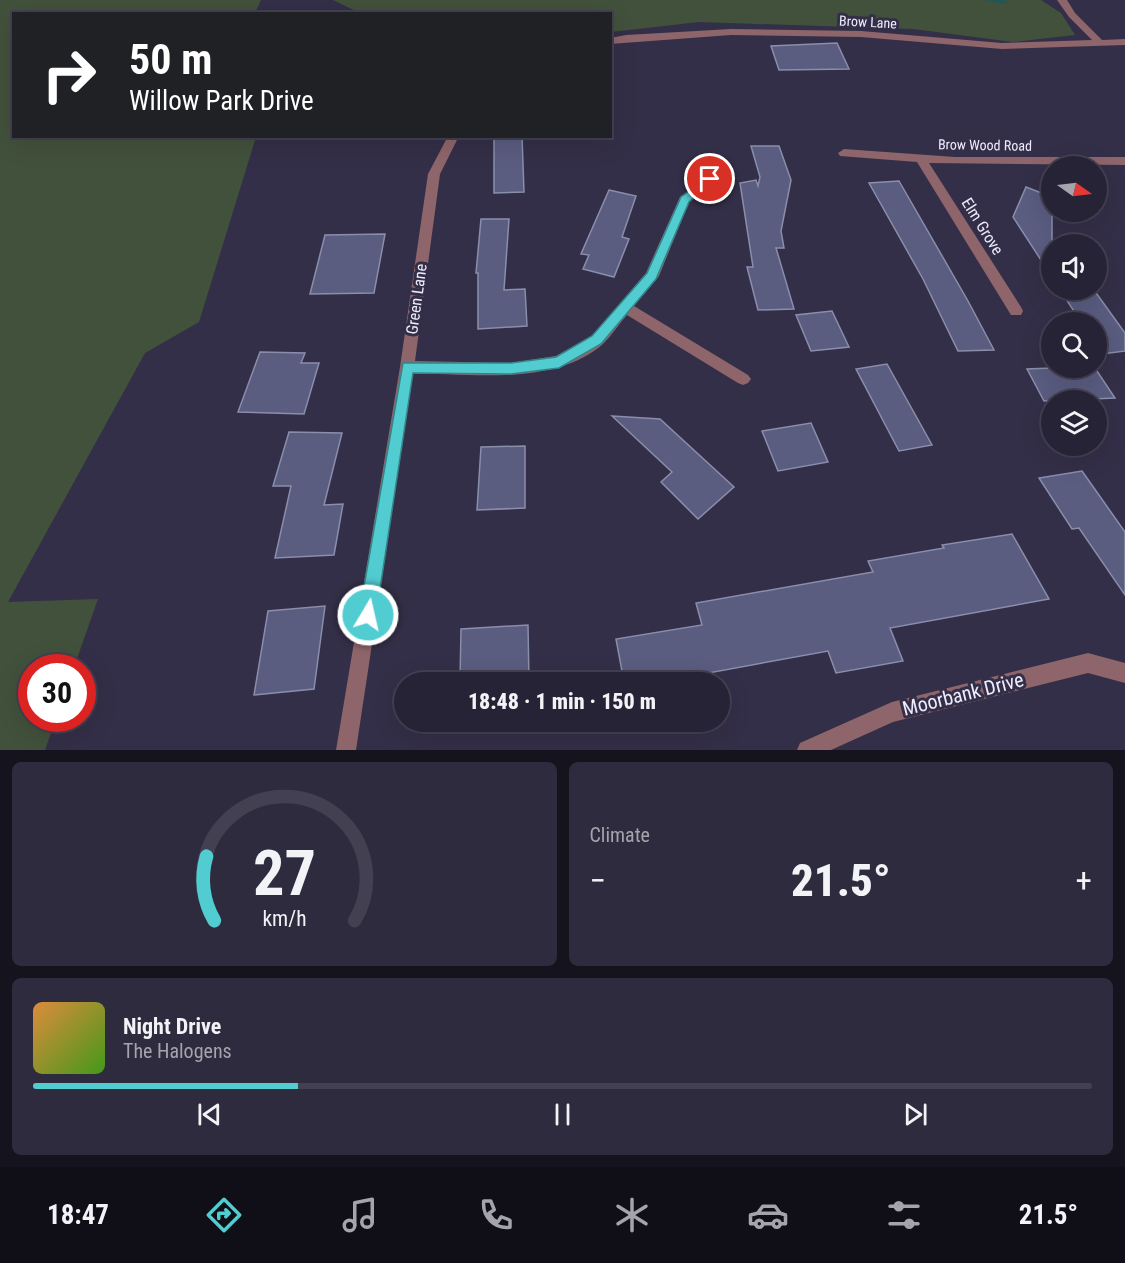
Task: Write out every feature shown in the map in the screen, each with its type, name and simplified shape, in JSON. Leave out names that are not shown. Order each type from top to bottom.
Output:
[{"type":"street","points":[[1062,0],[1072,15],[1099,42]]},
{"type":"street","name":"Brow Lane","points":[[612,42],[626,38],[731,32],[861,34],[1002,46],[1125,42]]},
{"type":"street","name":"Green Lane","points":[[346,750],[407,367],[434,174],[453,138]]},
{"type":"street","name":"Brow Wood Road","points":[[844,153],[955,161],[1125,161]]},
{"type":"street","name":"Elm Grove","points":[[921,159],[1016,311]]},
{"type":"street","points":[[407,367],[511,369],[559,362],[597,340],[652,276],[684,200],[710,179]]},
{"type":"street","points":[[625,307],[743,379]]},
{"type":"street","name":"Moorbank Drive","points":[[807,750],[892,712],[1032,676],[1088,663],[1125,673]]},
{"type":"green space","points":[[0,0],[261,0],[255,12],[12,12],[12,138],[256,138],[199,322],[145,353],[8,602],[98,599],[79,654],[18,654],[18,732],[51,732],[45,750],[0,750]]},
{"type":"green space","points":[[333,0],[1041,0],[1061,13],[1075,35],[1013,42],[913,29],[699,22],[612,32],[612,12],[358,12]]},
{"type":"building","points":[[837,43],[849,69],[779,70],[771,46]]},
{"type":"building","points":[[494,138],[522,138],[524,192],[494,193]]},
{"type":"building","points":[[751,146],[779,146],[791,180],[781,231],[784,248],[776,248],[794,309],[758,310],[747,267],[753,267],[740,183],[756,180],[758,186],[760,177]]},
{"type":"building","points":[[899,181],[994,350],[958,351],[923,279],[869,183]]},
{"type":"building","points":[[1026,187],[1041,193],[1041,222],[1052,222],[1052,234],[1041,234],[1041,260],[1013,217]]},
{"type":"building","points":[[609,190],[636,196],[622,237],[629,239],[614,277],[583,269],[589,255],[581,254]]},
{"type":"building","points":[[481,219],[509,219],[504,290],[525,289],[527,326],[478,329],[478,273],[476,273]]},
{"type":"building","points":[[385,234],[374,293],[310,294],[325,235]]},
{"type":"building","points":[[1067,300],[1101,300],[1125,333],[1125,351],[1107,353],[1107,312],[1074,312]]},
{"type":"building","points":[[832,311],[849,347],[811,351],[796,315]]},
{"type":"building","points":[[260,352],[305,353],[301,363],[319,363],[304,414],[238,412]]},
{"type":"building","points":[[887,364],[932,445],[899,451],[856,369]]},
{"type":"building","points":[[1041,368],[1041,378],[1102,378],[1115,398],[1107,398],[1107,390],[1041,390],[1041,395],[1027,369]]},
{"type":"building","points":[[612,416],[660,419],[734,487],[698,519],[661,482],[672,472]]},
{"type":"building","points":[[811,423],[828,462],[778,471],[762,431]]},
{"type":"building","points":[[289,432],[342,433],[324,505],[343,504],[334,555],[275,558],[291,486],[273,486]]},
{"type":"building","points":[[525,446],[525,508],[477,510],[481,447]]},
{"type":"building","points":[[1082,471],[1125,532],[1125,595],[1079,528],[1072,529],[1039,478]]},
{"type":"building","points":[[1012,534],[1049,599],[890,628],[903,661],[836,673],[828,651],[713,672],[622,672],[616,639],[702,625],[696,603],[873,572],[868,561],[944,548],[942,545]]},
{"type":"building","points":[[325,606],[314,689],[254,695],[268,611]]},
{"type":"building","points":[[528,625],[529,672],[460,672],[461,629]]},
{"type":"waterway","points":[[988,0],[1005,2]]},
{"type":"route","points":[[368,615],[407,367],[511,369],[527,367],[559,362],[597,340],[652,276],[684,200],[710,179]]}]
